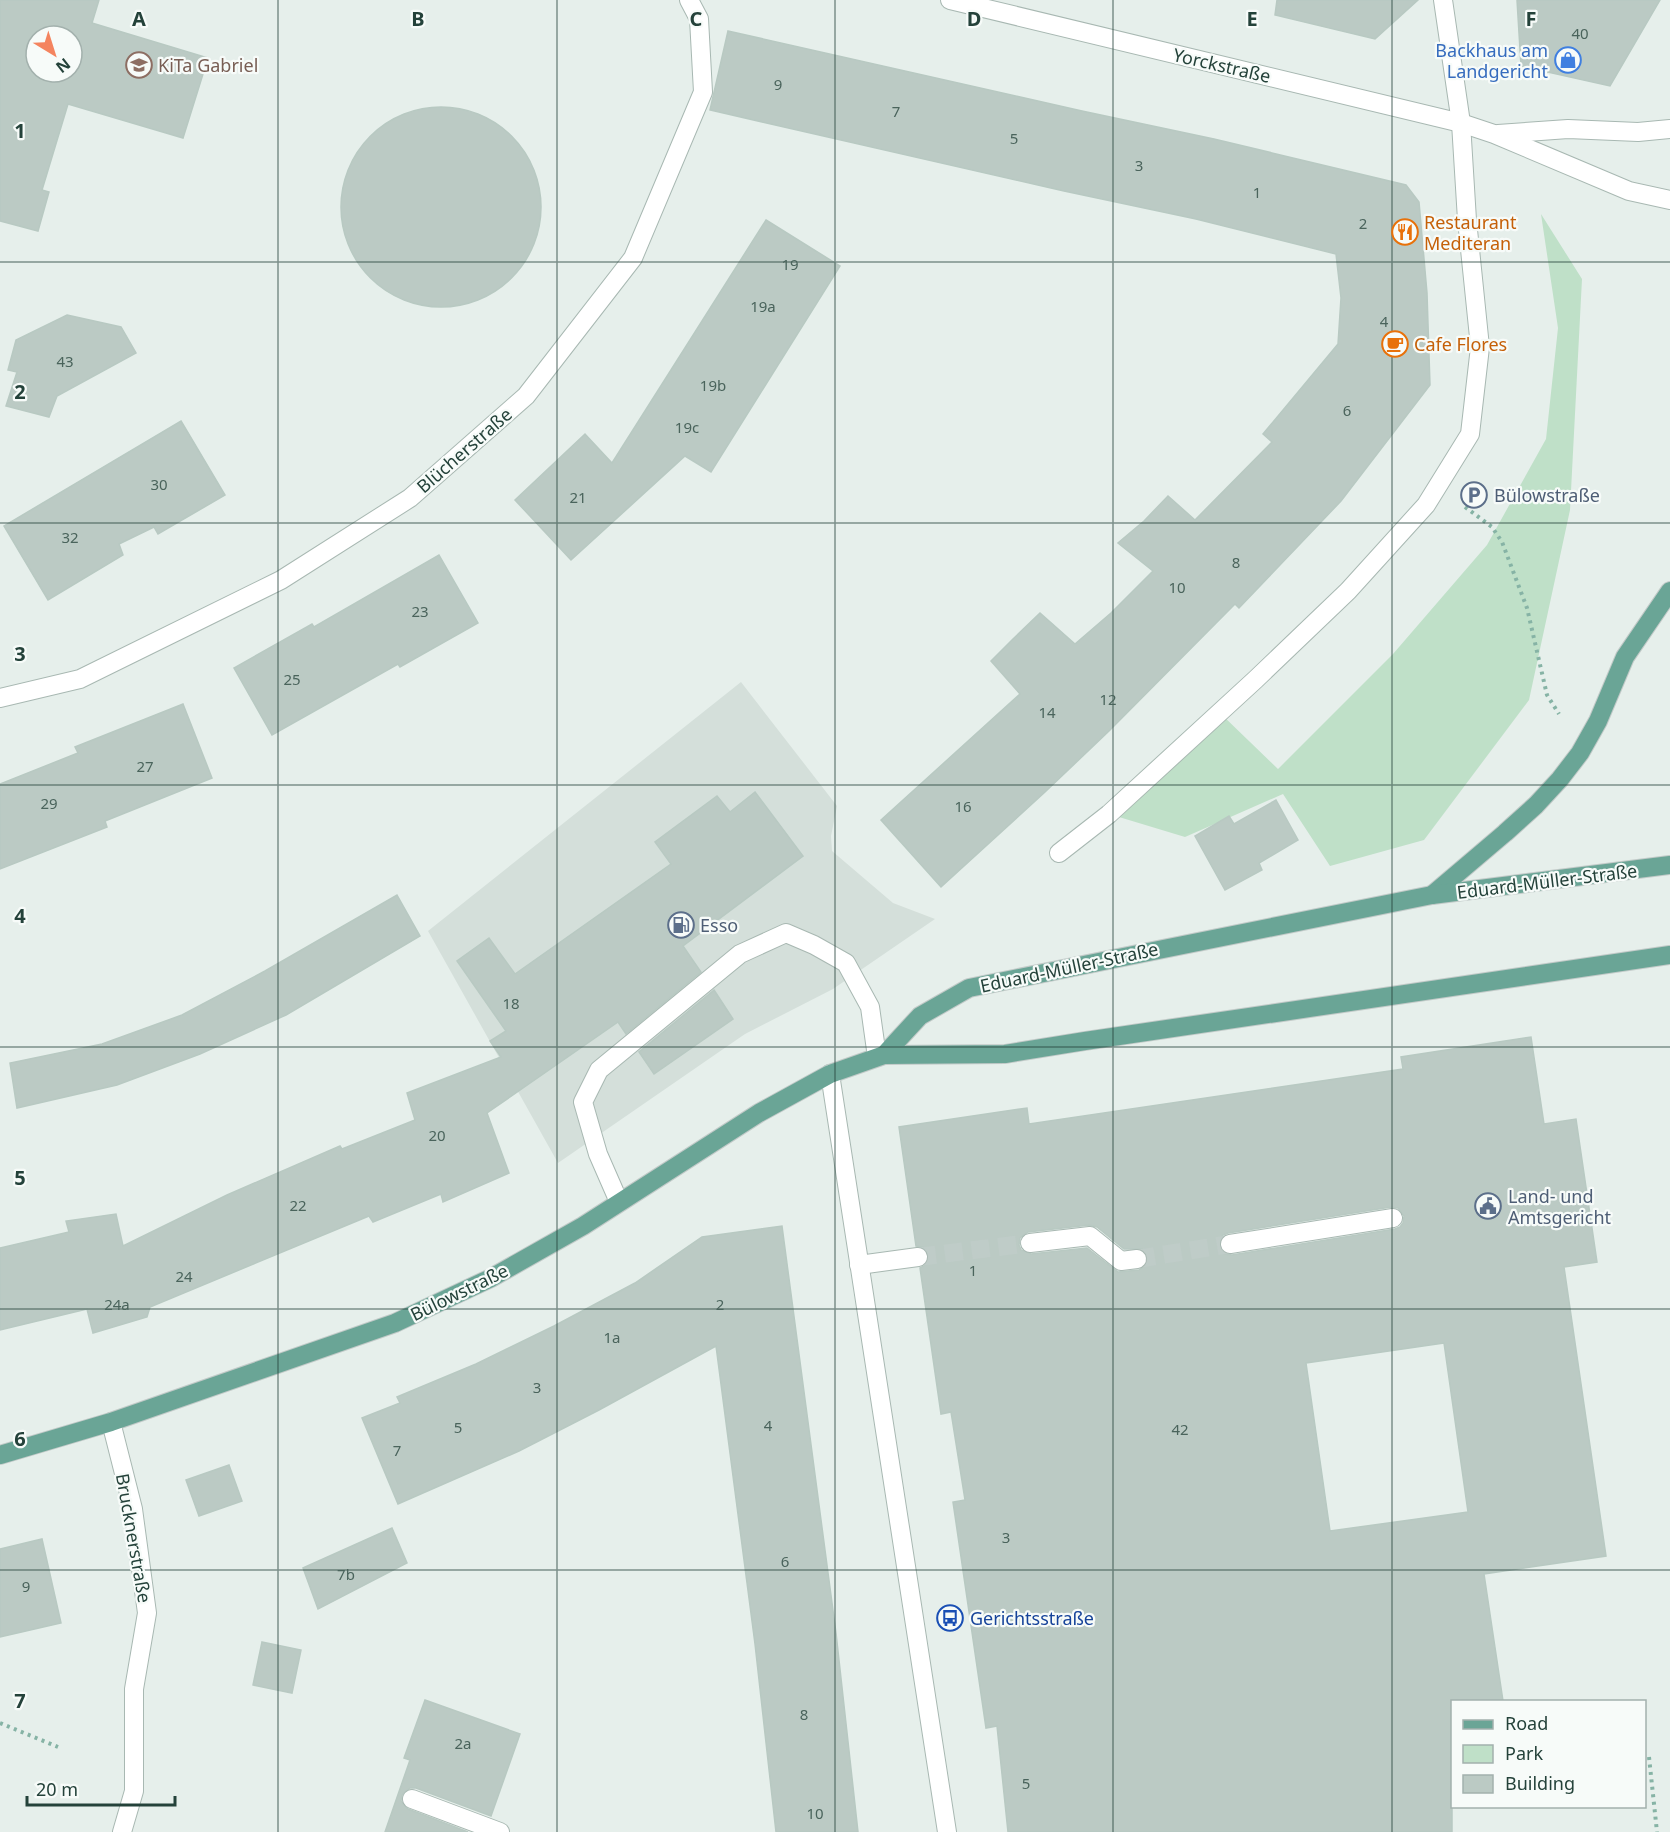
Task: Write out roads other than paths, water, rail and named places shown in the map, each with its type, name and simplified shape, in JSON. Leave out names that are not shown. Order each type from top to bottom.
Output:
[{"type":"main road","points":[[1432,895],[1506,833],[1560,779],[1580,753],[1598,721],[1625,657],[1670,591]]},
{"type":"main road","points":[[1670,859],[1670,883]]},
{"type":"main road","name":"Eduard-Müller-Straße","points":[[880,1056],[920,1016],[969,988],[1432,895],[1670,865]]},
{"type":"main road","points":[[880,1056],[1005,1054],[1670,955]]},
{"type":"main road","name":"Bülowstraße","points":[[0,1455],[111,1422],[395,1323],[491,1278],[583,1226],[759,1113],[830,1074],[880,1056]]},
{"type":"street","name":"Blücherstraße","points":[[0,698],[80,679],[281,580],[410,498],[526,396],[633,258],[703,92],[699,19],[689,0]]},
{"type":"street","name":"Yorckstraße","points":[[950,0],[1461,123],[1494,134],[1629,191],[1670,200]]},
{"type":"street","points":[[1059,854],[1109,814],[1348,591],[1426,505],[1470,434],[1480,347],[1467,220],[1461,123],[1443,0]]},
{"type":"street","name":"Yorckstraße","points":[[1494,134],[1568,129],[1638,132],[1670,129]]},
{"type":"street","points":[[619,1202],[598,1154],[583,1102],[599,1070],[740,954],[786,933],[846,963],[870,1007],[880,1056]]},
{"type":"street","points":[[830,1074],[947,1832]]},
{"type":"street","points":[[1230,1244],[1393,1218]]},
{"type":"street","points":[[1030,1243],[1090,1236],[1121,1261],[1137,1259]]},
{"type":"street","points":[[859,1264],[918,1257]]},
{"type":"street","name":"Brucknerstraße","points":[[111,1422],[133,1509],[147,1613],[134,1689],[134,1791],[122,1832]]},
{"type":"street","points":[[412,1799],[500,1832]]},
{"type":"tunnel","points":[[918,1257],[1030,1243]]},
{"type":"tunnel","points":[[1137,1259],[1230,1244]]},
{"type":"place","name":"Backhaus am Landgericht","points":[[1568,60]]},
{"type":"place","name":"KiTa Gabriel","points":[[139,65]]},
{"type":"place","name":"Restaurant Mediteran","points":[[1405,232]]},
{"type":"place","name":"Cafe Flores","points":[[1395,344]]},
{"type":"place","name":"Bülowstraße","points":[[1474,495]]},
{"type":"place","name":"Esso","points":[[681,925]]},
{"type":"place","name":"Land- und Amtsgericht","points":[[1488,1206]]},
{"type":"place","name":"Gerichtsstraße","points":[[950,1618]]}]
